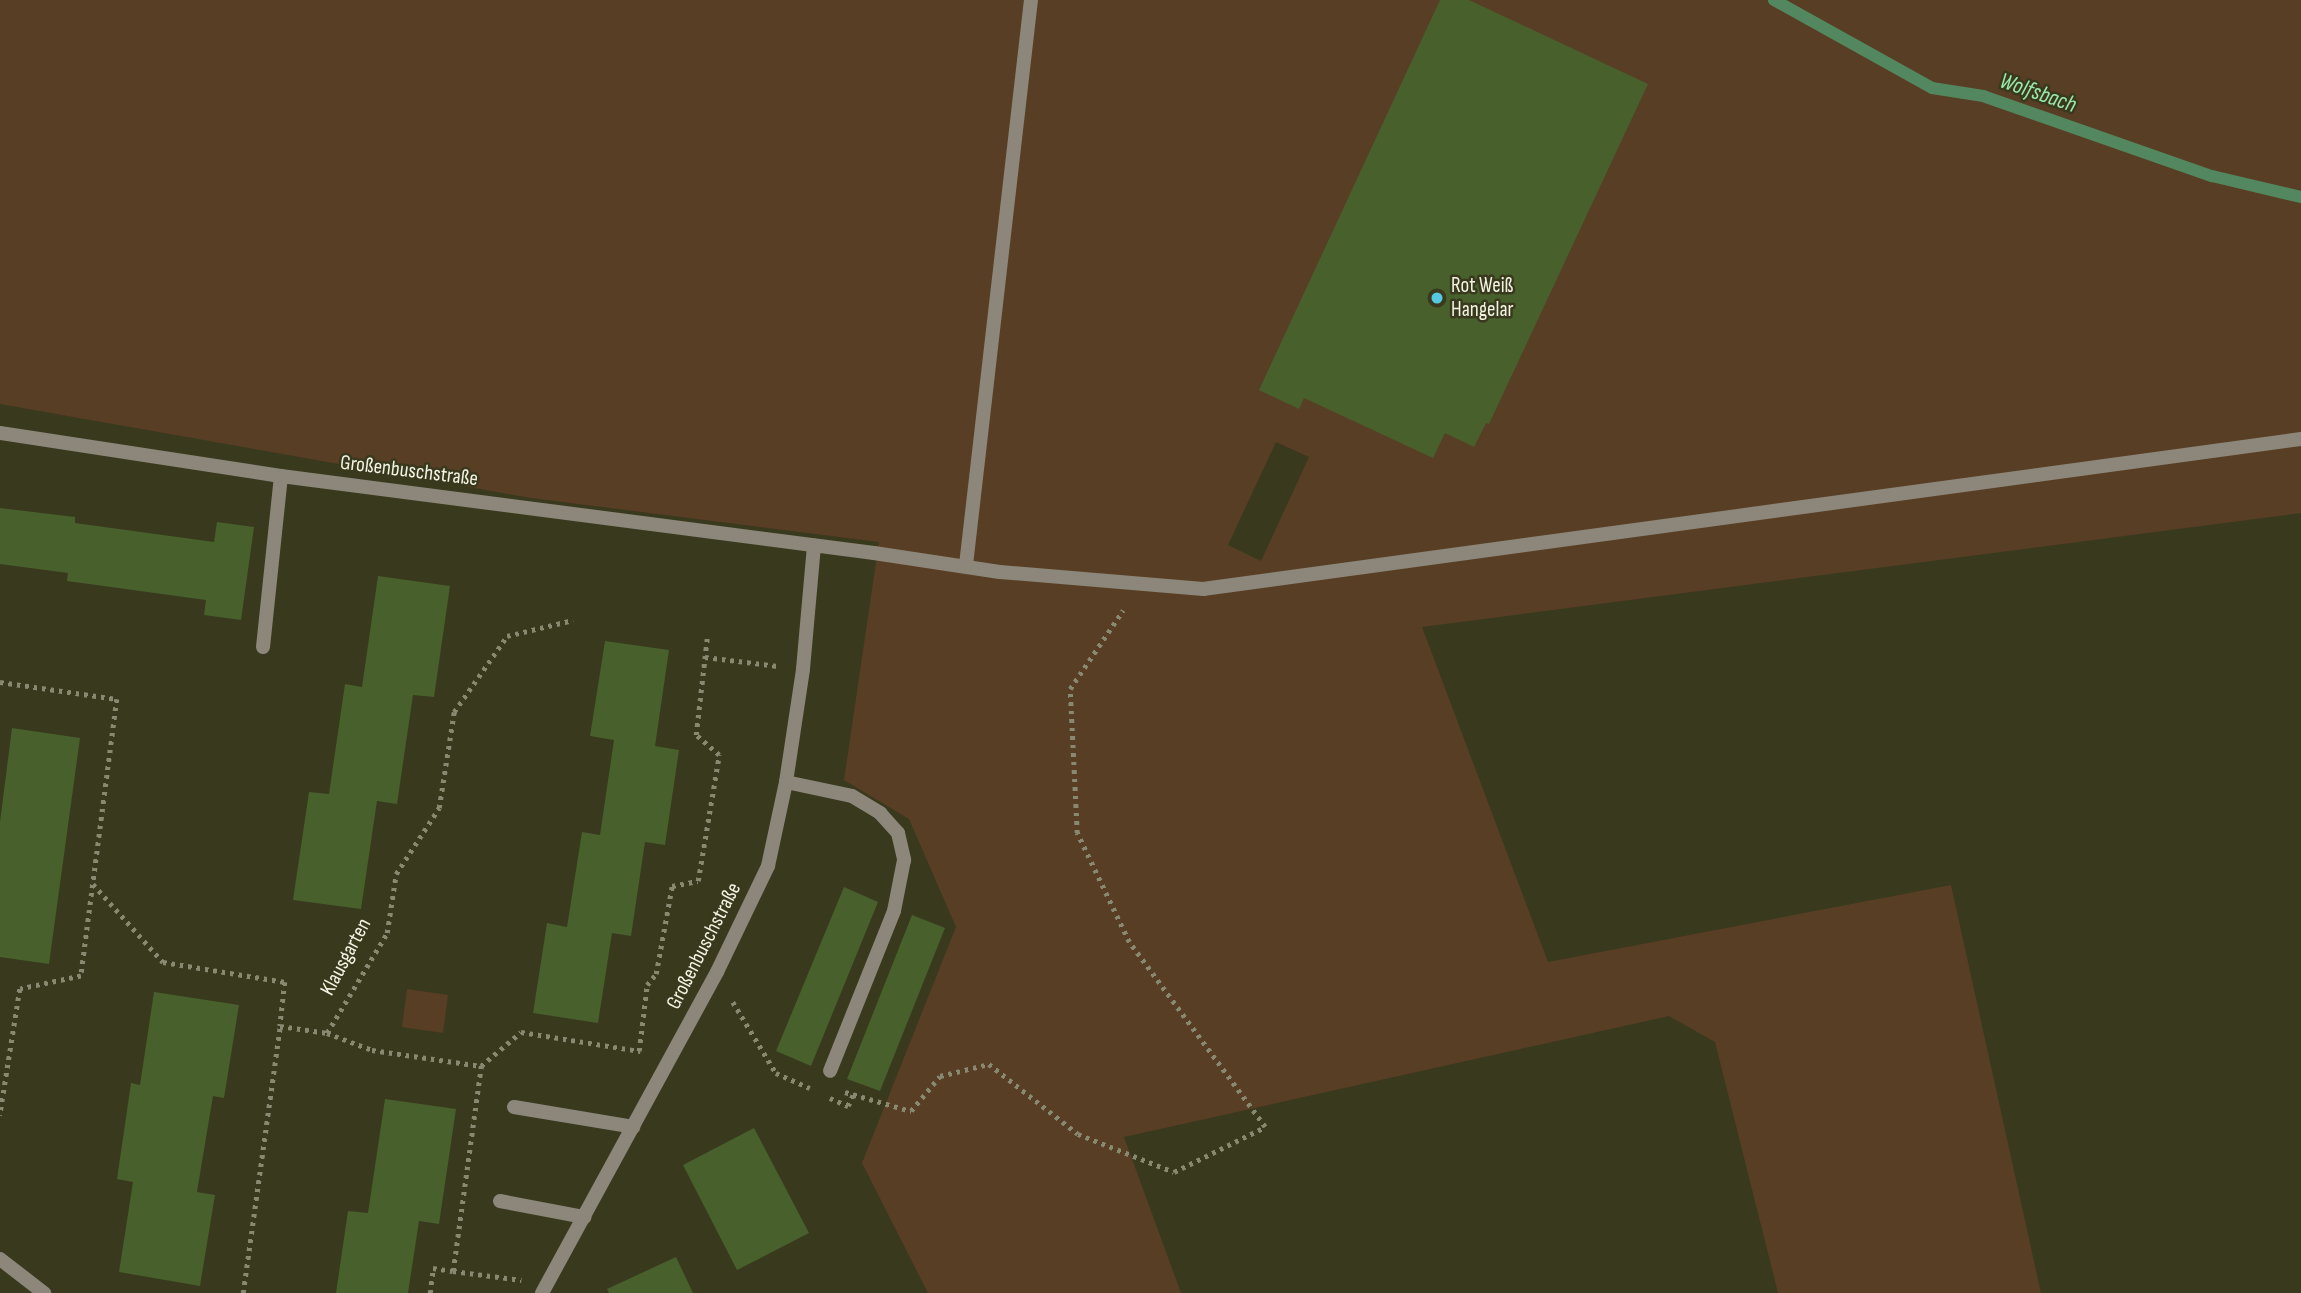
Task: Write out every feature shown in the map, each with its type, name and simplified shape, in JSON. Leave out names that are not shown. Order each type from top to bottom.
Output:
[{"type":"street","points":[[966,565],[1031,0]]},
{"type":"street","name":"Großenbuschstraße","points":[[0,433],[281,476],[966,565],[1139,585],[1203,589],[1415,563],[2301,439]]},
{"type":"street","points":[[263,647],[281,476]]},
{"type":"street","name":"Großenbuschstraße","points":[[545,1289],[717,972],[768,866],[786,782],[803,669],[814,545]]},
{"type":"street","points":[[786,782],[852,796],[880,813],[898,833],[904,860],[894,911],[830,1071]]},
{"type":"street","points":[[514,1107],[633,1127]]},
{"type":"street","points":[[500,1200],[584,1217]]},
{"type":"street","points":[[0,1259],[44,1293]]},
{"type":"path","points":[[824,1095],[848,1106],[853,1096],[911,1111],[940,1076],[989,1064],[1078,1134],[1174,1172],[1265,1127],[1129,942],[1077,833],[1070,690],[1139,585]]},
{"type":"path","name":"Klausgarten","points":[[327,1033],[387,933],[396,874],[439,808],[454,712],[507,636],[573,620]]},
{"type":"path","points":[[639,1051],[647,985],[656,974],[672,886],[698,881],[719,755],[696,735],[708,639]]},
{"type":"path","points":[[705,657],[803,669]]},
{"type":"path","points":[[0,682],[117,699],[81,976],[20,989],[0,1115]]},
{"type":"path","points":[[93,884],[163,962],[285,982],[243,1293]]},
{"type":"path","points":[[717,972],[756,1047],[776,1073],[812,1089]]},
{"type":"path","points":[[280,1026],[327,1033],[372,1050],[481,1066]]},
{"type":"path","points":[[453,1271],[481,1066],[521,1032],[639,1051],[668,1063]]},
{"type":"path","points":[[430,1293],[433,1268],[545,1289]]},
{"type":"shaded area","points":[[0,0],[2301,0],[2301,513],[1422,627],[1548,962],[1951,885],[2041,1293],[1778,1293],[1715,1042],[1669,1016],[1124,1137],[1181,1293],[928,1293],[862,1163],[956,927],[909,819],[844,780],[879,542],[531,498],[0,404]],"holes":[[[1276,442],[1309,457],[1261,561],[1228,545]]]},
{"type":"shaded area","points":[[407,989],[448,995],[443,1033],[402,1027]]},
{"type":"building","points":[[1440,0],[1469,0],[1648,84],[1489,424],[1486,423],[1474,447],[1445,433],[1433,458],[1304,398],[1299,409],[1259,390]]},
{"type":"building","points":[[0,508],[75,517],[75,523],[214,542],[217,522],[254,527],[241,620],[204,615],[206,600],[67,581],[68,573],[0,564]]},
{"type":"building","points":[[378,576],[450,586],[434,697],[413,695],[397,804],[377,801],[361,909],[293,900],[309,792],[329,794],[345,684],[362,687]]},
{"type":"building","points":[[605,641],[669,650],[655,746],[679,750],[665,845],[645,842],[631,936],[612,933],[598,1023],[533,1013],[547,923],[567,927],[582,832],[600,835],[614,740],[590,736]]},
{"type":"building","points":[[12,728],[80,738],[49,964],[0,957],[0,822]]},
{"type":"building","points":[[844,887],[878,902],[811,1066],[776,1051]]},
{"type":"building","points":[[912,915],[945,928],[880,1091],[847,1079]]},
{"type":"building","points":[[154,992],[239,1005],[224,1098],[213,1096],[197,1192],[215,1195],[200,1286],[119,1272],[133,1182],[117,1179],[131,1083],[140,1085]]},
{"type":"building","points":[[385,1099],[456,1109],[439,1224],[419,1221],[408,1293],[336,1293],[348,1211],[368,1213]]},
{"type":"building","points":[[754,1128],[809,1233],[737,1270],[683,1165]]},
{"type":"building","points":[[676,1257],[693,1293],[609,1293],[607,1289]]},
{"type":"waterway","name":"Wolfsbach","points":[[1774,0],[1932,88],[1983,96],[2212,176],[2301,197]]},
{"type":"place","name":"Rot Weiß Hangelar","points":[[1437,298]]}]
